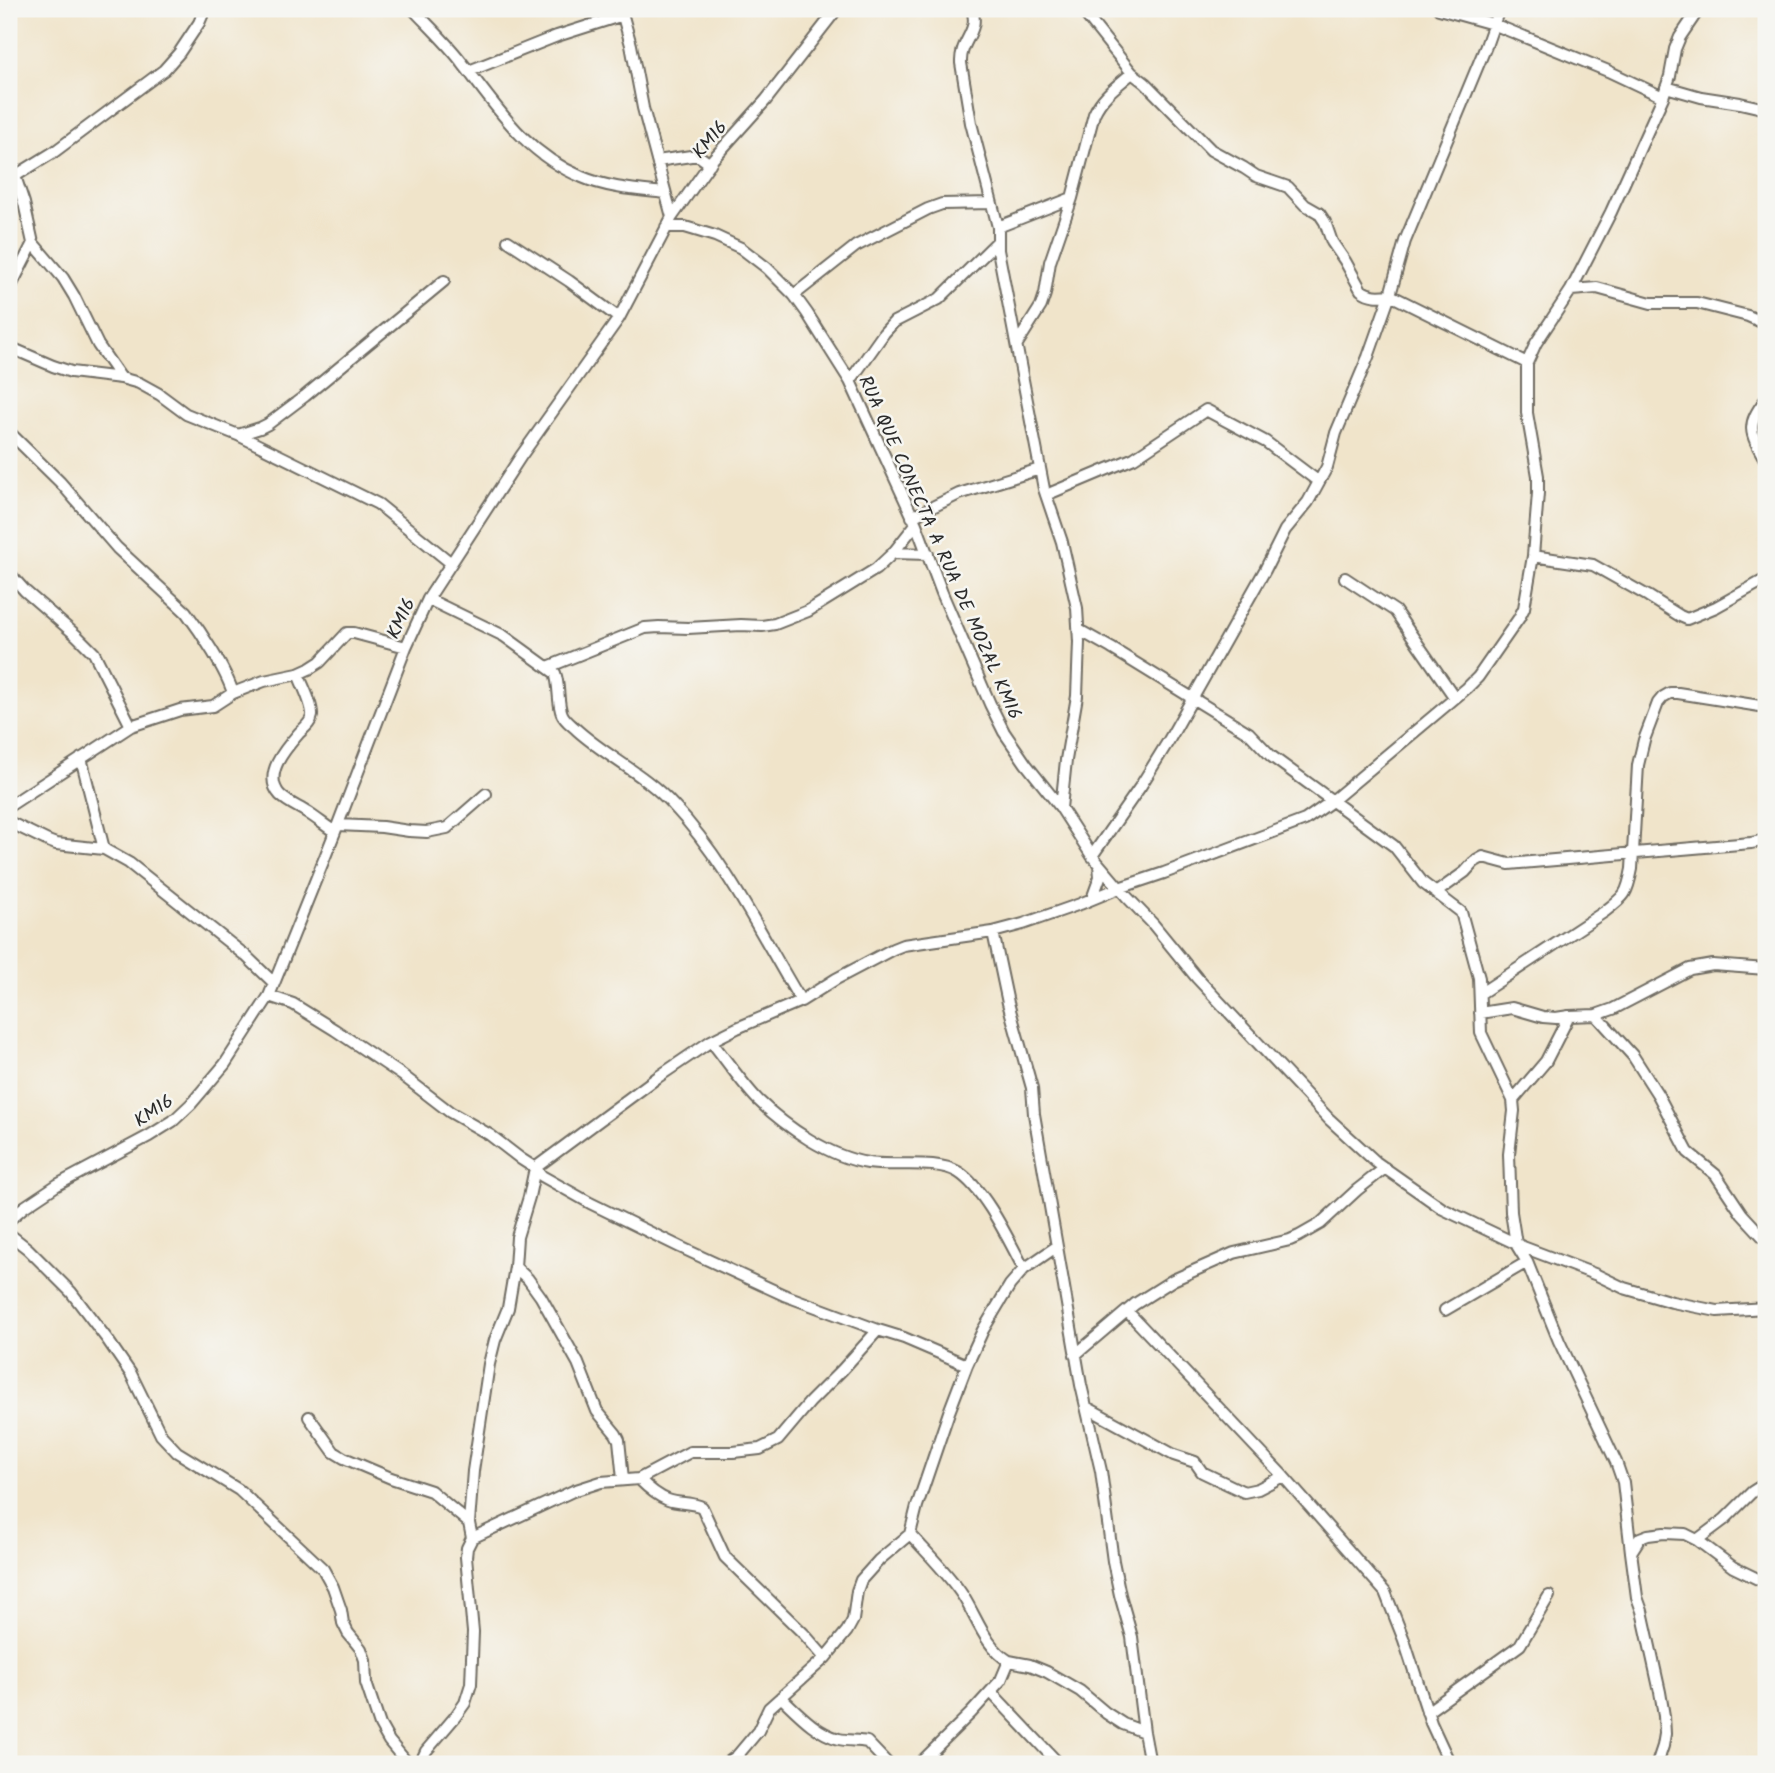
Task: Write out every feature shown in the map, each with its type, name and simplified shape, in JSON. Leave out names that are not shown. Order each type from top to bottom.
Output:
[{"type":"street","points":[[121,378],[97,345],[74,296],[33,243],[24,203],[12,171],[54,152],[164,70],[179,53],[205,9]]},
{"type":"street","points":[[413,9],[441,38],[516,132],[536,150],[564,169],[599,183],[665,193]]},
{"type":"street","name":"KM16","points":[[10,1214],[173,1121],[225,1064],[269,996],[406,647],[428,599],[528,445],[619,318],[669,222],[710,164],[766,100],[837,9]]},
{"type":"street","points":[[972,9],[974,25],[961,53],[971,123],[998,228],[1007,303],[1040,469],[1062,542],[1077,608],[1077,696],[1061,808]]},
{"type":"street","points":[[1081,9],[1132,73],[1211,150],[1256,176],[1288,187],[1305,205],[1317,211],[1332,242],[1366,294],[1390,295],[1527,363]]},
{"type":"street","points":[[1439,9],[1493,24],[1665,92],[1766,109]]},
{"type":"street","points":[[1092,899],[1100,877],[1096,860],[1192,700],[1265,570],[1284,530],[1308,502],[1327,467],[1336,433],[1390,295],[1405,241],[1499,9]]},
{"type":"street","points":[[472,1538],[468,1522],[489,1364],[508,1308],[517,1237],[535,1168],[711,1041],[801,1001],[836,979],[903,945],[993,932],[1023,924],[1305,820],[1332,801],[1478,677],[1524,608],[1533,556],[1538,476],[1527,413],[1527,363],[1536,343],[1571,290],[1611,212],[1665,92],[1680,37],[1699,9]]},
{"type":"street","points":[[468,71],[622,12],[665,193],[669,222]]},
{"type":"street","points":[[1017,344],[1041,306],[1050,262],[1072,198],[1094,114],[1099,103],[1132,73]]},
{"type":"street","points":[[656,162],[699,156],[710,164]]},
{"type":"street","points":[[998,228],[1072,198]]},
{"type":"street","points":[[794,295],[856,246],[928,209],[942,204],[991,203]]},
{"type":"street","name":"RUA QUE CONECTA A RUA DE MOZAL KM16","points":[[669,222],[715,236],[741,248],[767,268],[794,295],[807,313],[850,381],[914,521],[942,593],[1004,732],[1119,888]]},
{"type":"street","points":[[508,241],[619,318]]},
{"type":"street","points":[[850,381],[894,322],[939,299],[998,242]]},
{"type":"street","points":[[9,290],[33,243]]},
{"type":"street","points":[[238,435],[268,424],[444,281]]},
{"type":"street","points":[[1571,290],[1597,288],[1651,303],[1697,303],[1748,316],[1766,324]]},
{"type":"street","points":[[9,347],[71,372],[139,383],[186,414],[238,435],[378,504],[451,563]]},
{"type":"street","points":[[1766,399],[1756,413],[1752,430],[1756,444],[1766,461]]},
{"type":"street","points":[[1046,495],[1134,458],[1206,410],[1266,442],[1319,482]]},
{"type":"street","points":[[9,432],[60,482],[117,548],[186,612],[229,681],[233,693]]},
{"type":"street","points":[[548,667],[645,628],[762,626],[775,624],[808,611],[876,569],[893,553],[914,521],[959,494],[1040,469]]},
{"type":"street","points":[[893,553],[928,554]]},
{"type":"street","points":[[1533,556],[1593,565],[1688,619],[1766,579]]},
{"type":"street","points":[[9,573],[25,591],[94,653],[131,726]]},
{"type":"street","points":[[1345,578],[1395,611],[1455,698]]},
{"type":"street","points":[[428,599],[504,636],[555,673],[564,718],[589,740],[650,783],[673,804],[728,877],[801,1001]]},
{"type":"street","points":[[1079,630],[1249,733],[1271,756],[1395,846],[1423,883],[1461,912],[1479,978],[1481,1032],[1513,1100],[1509,1154],[1511,1212],[1516,1244],[1527,1262],[1559,1341],[1623,1482],[1637,1597],[1664,1716],[1665,1734],[1657,1764]]},
{"type":"street","points":[[9,806],[131,726],[180,710],[213,706],[233,693],[264,681],[298,674],[320,662],[347,633],[406,647]]},
{"type":"street","points":[[298,674],[312,715],[309,724],[281,756],[273,774],[278,793],[289,802],[336,829],[382,827],[427,832],[447,828],[485,794]]},
{"type":"street","points":[[1481,993],[1623,898],[1629,885],[1634,853],[1638,765],[1658,703],[1670,693],[1678,693],[1766,707]]},
{"type":"street","points":[[81,758],[104,849]]},
{"type":"street","points":[[9,822],[56,844],[104,849],[129,863],[246,956],[274,983]]},
{"type":"street","points":[[1437,892],[1483,857],[1509,864],[1766,840]]},
{"type":"street","points":[[1119,888],[1153,923],[1197,978],[1329,1119],[1385,1168],[1443,1209],[1516,1244],[1624,1288],[1717,1311],[1766,1308]]},
{"type":"street","points":[[993,932],[1008,1003],[1032,1088],[1034,1114],[1075,1355],[1101,1471],[1119,1595],[1132,1637],[1150,1764]]},
{"type":"street","points":[[1480,1013],[1512,1008],[1543,1017],[1596,1015],[1613,1009],[1689,969],[1713,965],[1766,969]]},
{"type":"street","points":[[269,996],[293,1004],[356,1043],[402,1074],[450,1112],[490,1135],[542,1176],[590,1203],[784,1295],[904,1338],[967,1364]]},
{"type":"street","points":[[1596,1015],[1633,1056],[1658,1094],[1688,1152],[1716,1175],[1742,1214],[1765,1235]]},
{"type":"street","points":[[1513,1100],[1546,1060],[1569,1016]]},
{"type":"street","points":[[711,1041],[757,1098],[782,1121],[837,1154],[869,1163],[948,1167],[959,1173],[975,1187],[1024,1269]]},
{"type":"street","points":[[1075,1355],[1127,1311],[1173,1280],[1234,1253],[1290,1240],[1320,1224],[1385,1168]]},
{"type":"street","points":[[9,1234],[28,1248],[71,1292],[107,1339],[131,1374],[161,1435],[177,1452],[239,1490],[323,1569],[337,1598],[343,1623],[361,1649],[365,1660],[366,1684],[380,1725],[408,1764]]},
{"type":"street","points":[[726,1764],[737,1756],[758,1731],[769,1708],[825,1658],[853,1620],[861,1580],[878,1560],[910,1534],[917,1506],[967,1364],[983,1330],[1010,1285],[1024,1269],[1056,1247]]},
{"type":"street","points":[[1445,1310],[1527,1262]]},
{"type":"street","points":[[515,1267],[541,1297],[578,1363],[597,1411],[616,1434],[623,1479]]},
{"type":"street","points":[[1127,1311],[1283,1476],[1385,1592],[1427,1712],[1450,1764]]},
{"type":"street","points":[[420,1764],[426,1751],[465,1703],[471,1684],[473,1632],[466,1557],[472,1538],[573,1491],[601,1482],[639,1479],[690,1451],[733,1452],[760,1449],[778,1440],[878,1330]]},
{"type":"street","points":[[1086,1407],[1174,1455],[1195,1462],[1202,1472],[1244,1492],[1258,1489],[1283,1476]]},
{"type":"street","points":[[309,1417],[334,1452],[391,1478],[431,1491],[468,1522]]},
{"type":"street","points":[[639,1479],[667,1500],[698,1504],[702,1507],[725,1557],[804,1633],[825,1658]]},
{"type":"street","points":[[1697,1540],[1766,1483]]},
{"type":"street","points":[[910,1534],[962,1595],[995,1650],[1009,1661],[1048,1672],[1080,1691],[1123,1724],[1144,1732]]},
{"type":"street","points":[[1631,1552],[1640,1538],[1648,1535],[1685,1534],[1733,1567],[1766,1583]]},
{"type":"street","points":[[1427,1712],[1520,1645],[1549,1596]]},
{"type":"street","points":[[919,1764],[991,1692],[1001,1680],[1009,1661]]},
{"type":"street","points":[[991,1692],[1059,1764]]},
{"type":"street","points":[[781,1697],[814,1726],[830,1736],[867,1742],[888,1764]]}]
